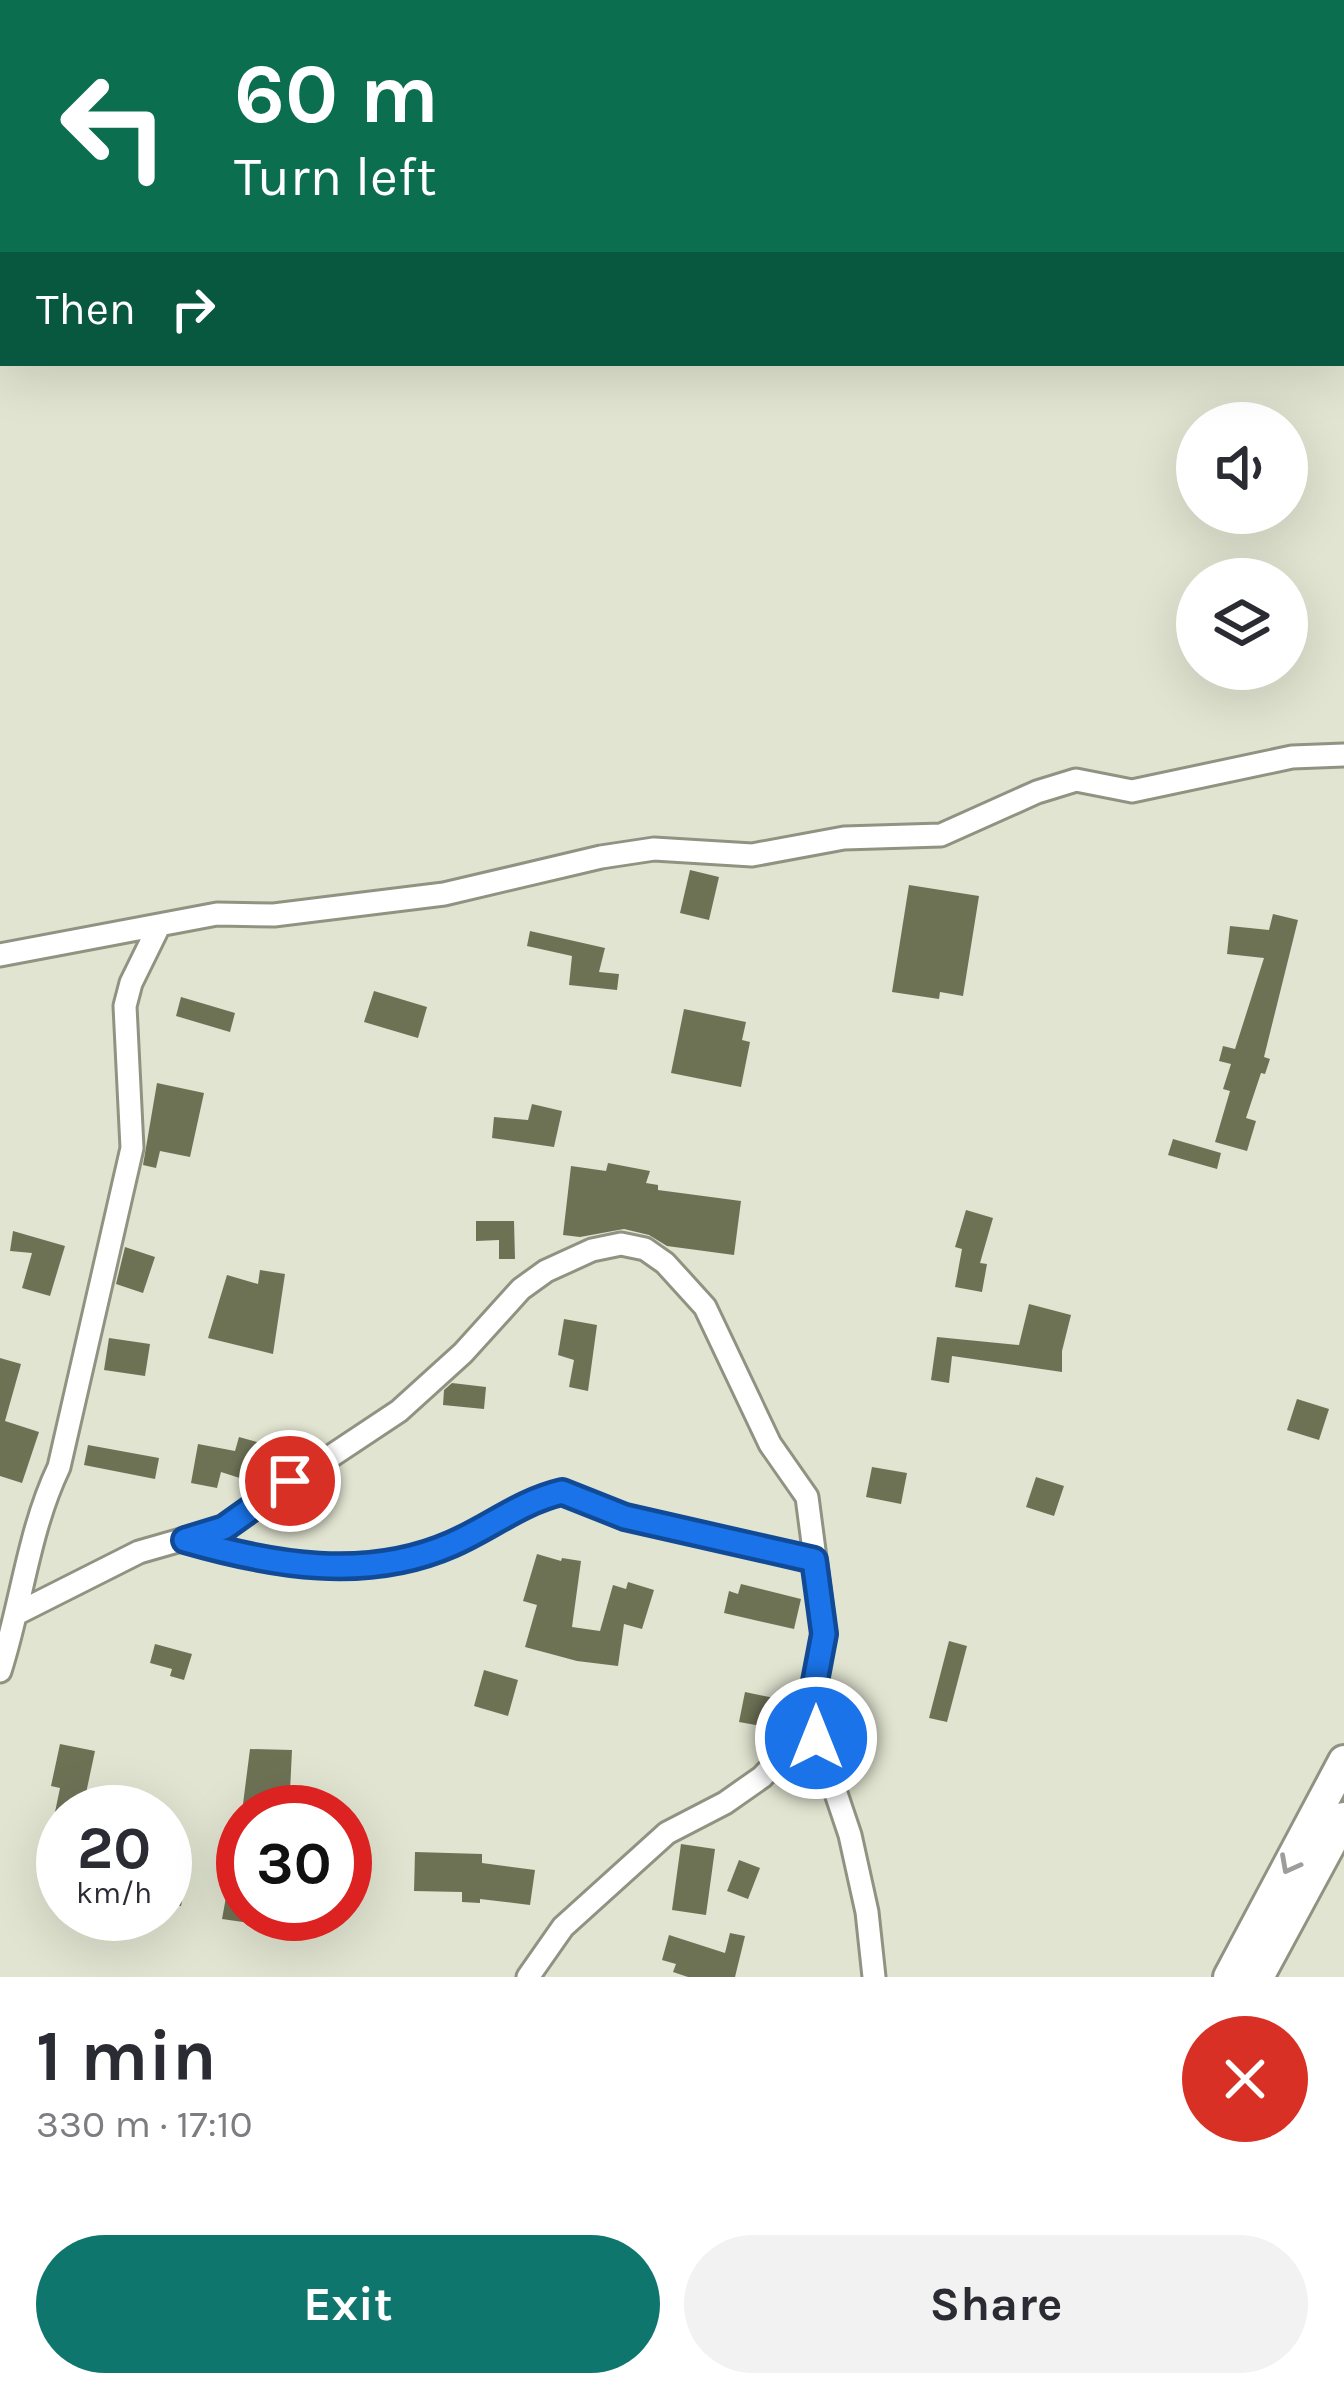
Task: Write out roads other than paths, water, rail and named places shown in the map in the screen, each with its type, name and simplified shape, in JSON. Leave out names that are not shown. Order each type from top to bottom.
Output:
[{"type":"main road","points":[[1229,1977],[1344,1761]]},
{"type":"main road","points":[[1258,1977],[1344,1817]]},
{"type":"street","points":[[0,955],[217,914],[274,915],[444,894],[654,849],[752,855],[844,838],[941,835],[1037,792],[1076,780],[1132,791],[1292,757],[1344,755]]},
{"type":"street","points":[[0,1671],[18,1613],[40,1507],[59,1467],[122,1203],[132,1148],[125,1006],[159,926]]},
{"type":"street","points":[[18,1613],[107,1565],[224,1528],[398,1411],[463,1353],[521,1289],[546,1271],[592,1250],[621,1244],[645,1249],[665,1263],[705,1307],[761,1429],[807,1497],[824,1634],[809,1713],[850,1835],[868,1912],[874,1977]]},
{"type":"street","points":[[185,1540],[250,1558],[308,1566],[387,1562],[427,1556],[511,1509],[562,1492],[625,1517],[814,1560]]},
{"type":"street","points":[[528,1977],[563,1927],[667,1833],[724,1803],[782,1757],[816,1738]]}]
